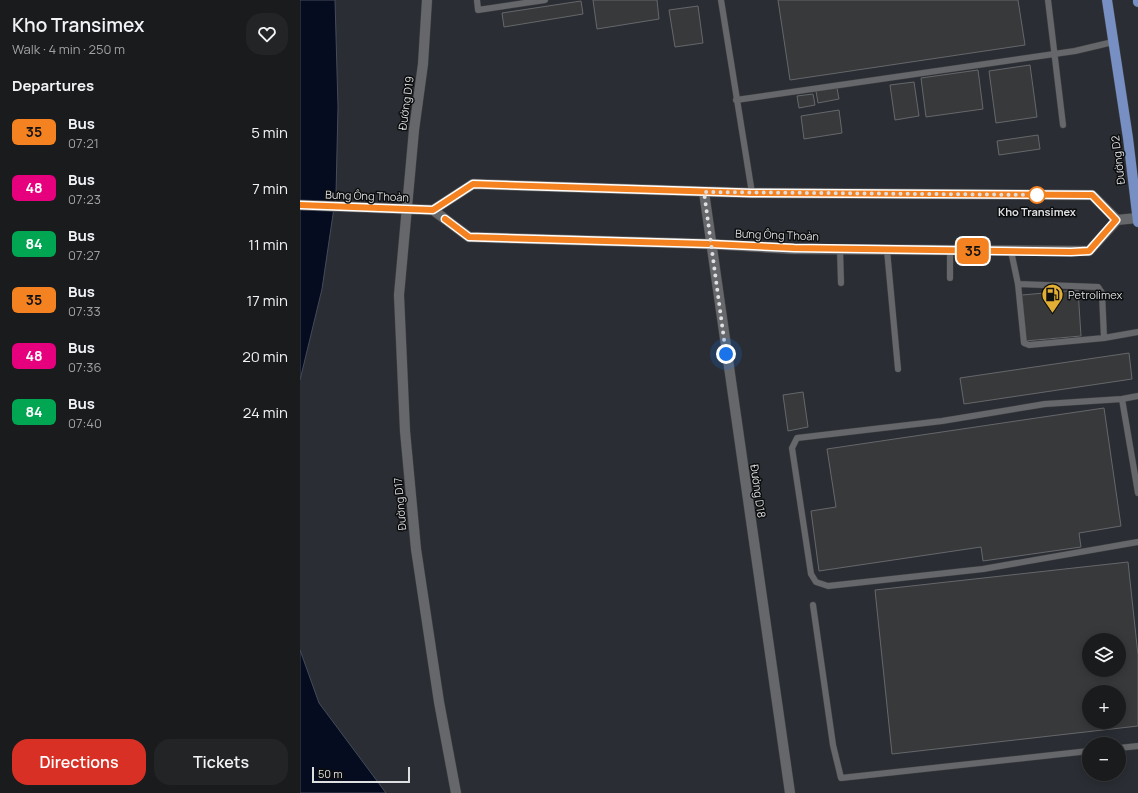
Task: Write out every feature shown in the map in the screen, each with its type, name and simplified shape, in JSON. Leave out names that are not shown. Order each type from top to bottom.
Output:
[{"type":"main road","name":"Đường D2","points":[[1107,0],[1128,138],[1138,219]]},
{"type":"street","name":"Đường D19","points":[[407,210],[414,130],[423,64],[427,0]]},
{"type":"street","points":[[433,210],[473,184],[752,193],[1092,195],[1116,220],[1138,219]]},
{"type":"street","name":"Đường D18","points":[[704,192],[710,244],[790,793]]},
{"type":"street","name":"Bưng Ông Thoàn","points":[[300,205],[433,210],[469,237],[886,250],[1089,251],[1116,220]]},
{"type":"street","name":"Đường D17","points":[[407,210],[399,295],[405,431],[416,549],[438,702],[456,793]]},
{"type":"lane","points":[[477,0],[478,10],[545,0]]},
{"type":"lane","points":[[721,0],[752,193]]},
{"type":"lane","points":[[1048,0],[1063,125]]},
{"type":"lane","points":[[736,100],[1055,54],[1113,42]]},
{"type":"lane","points":[[840,249],[841,283]]},
{"type":"lane","points":[[886,250],[898,369]]},
{"type":"lane","points":[[950,250],[950,278]]},
{"type":"lane","points":[[1011,251],[1018,284],[1024,343],[1029,345],[1104,338],[1138,332]]},
{"type":"lane","points":[[1018,284],[1098,287],[1102,293],[1104,338]]},
{"type":"lane","points":[[1138,396],[1122,399],[1045,404],[942,421],[797,438],[792,448],[811,574],[816,582],[828,586],[983,569],[1138,542]]},
{"type":"lane","points":[[1122,399],[1138,493]]},
{"type":"lane","points":[[813,605],[833,745],[841,778],[1082,752]]},
{"type":"lane","points":[[1126,747],[1138,746]]},
{"type":"shaded area","points":[[335,0],[1138,0],[1138,793],[386,793],[319,703],[300,650],[300,380],[322,289],[338,107]]},
{"type":"water","points":[[300,0],[335,0],[338,107],[336,194],[322,289],[300,380]]},
{"type":"water","points":[[300,650],[319,703],[386,793],[300,793]]},
{"type":"building","points":[[593,0],[657,0],[659,19],[597,29]]},
{"type":"building","points":[[778,0],[1018,0],[1025,45],[790,80]]},
{"type":"building","points":[[581,1],[583,14],[504,27],[502,13]]},
{"type":"building","points":[[698,6],[703,43],[675,47],[669,10]]},
{"type":"building","points":[[1030,65],[1037,117],[996,123],[989,71]]},
{"type":"building","points":[[978,70],[983,109],[926,117],[921,78]]},
{"type":"building","points":[[914,82],[919,116],[895,120],[890,85]]},
{"type":"building","points":[[837,88],[839,99],[818,103],[816,91]]},
{"type":"building","points":[[813,94],[815,105],[799,108],[797,96]]},
{"type":"building","points":[[839,110],[842,133],[804,139],[801,116]]},
{"type":"building","points":[[1038,135],[1040,149],[999,155],[997,141]]},
{"type":"building","name":"Petrolimex","points":[[1078,290],[1081,336],[1025,341],[1022,295]]},
{"type":"building","points":[[1129,353],[1132,379],[964,404],[960,378]]},
{"type":"building","points":[[803,392],[808,427],[788,431],[783,395]]},
{"type":"building","points":[[1104,408],[1121,526],[1079,533],[1081,547],[983,561],[981,547],[819,571],[811,511],[836,507],[827,449]]},
{"type":"building","points":[[1128,562],[1138,655],[1138,726],[1126,727],[1126,685],[1082,685],[1082,729],[1112,729],[892,754],[875,590]]},
{"type":"bus line","name":"35","points":[[300,205],[433,210],[473,184],[752,193],[1092,195],[1116,220],[1089,251],[1071,252],[794,248],[469,237],[445,219]]},
{"type":"place","name":"Kho Transimex","points":[[1037,195]]},
{"type":"place","name":"Petrolimex","points":[[1052,314]]},
{"type":"route","points":[[726,354],[704,192],[1037,195]]}]
